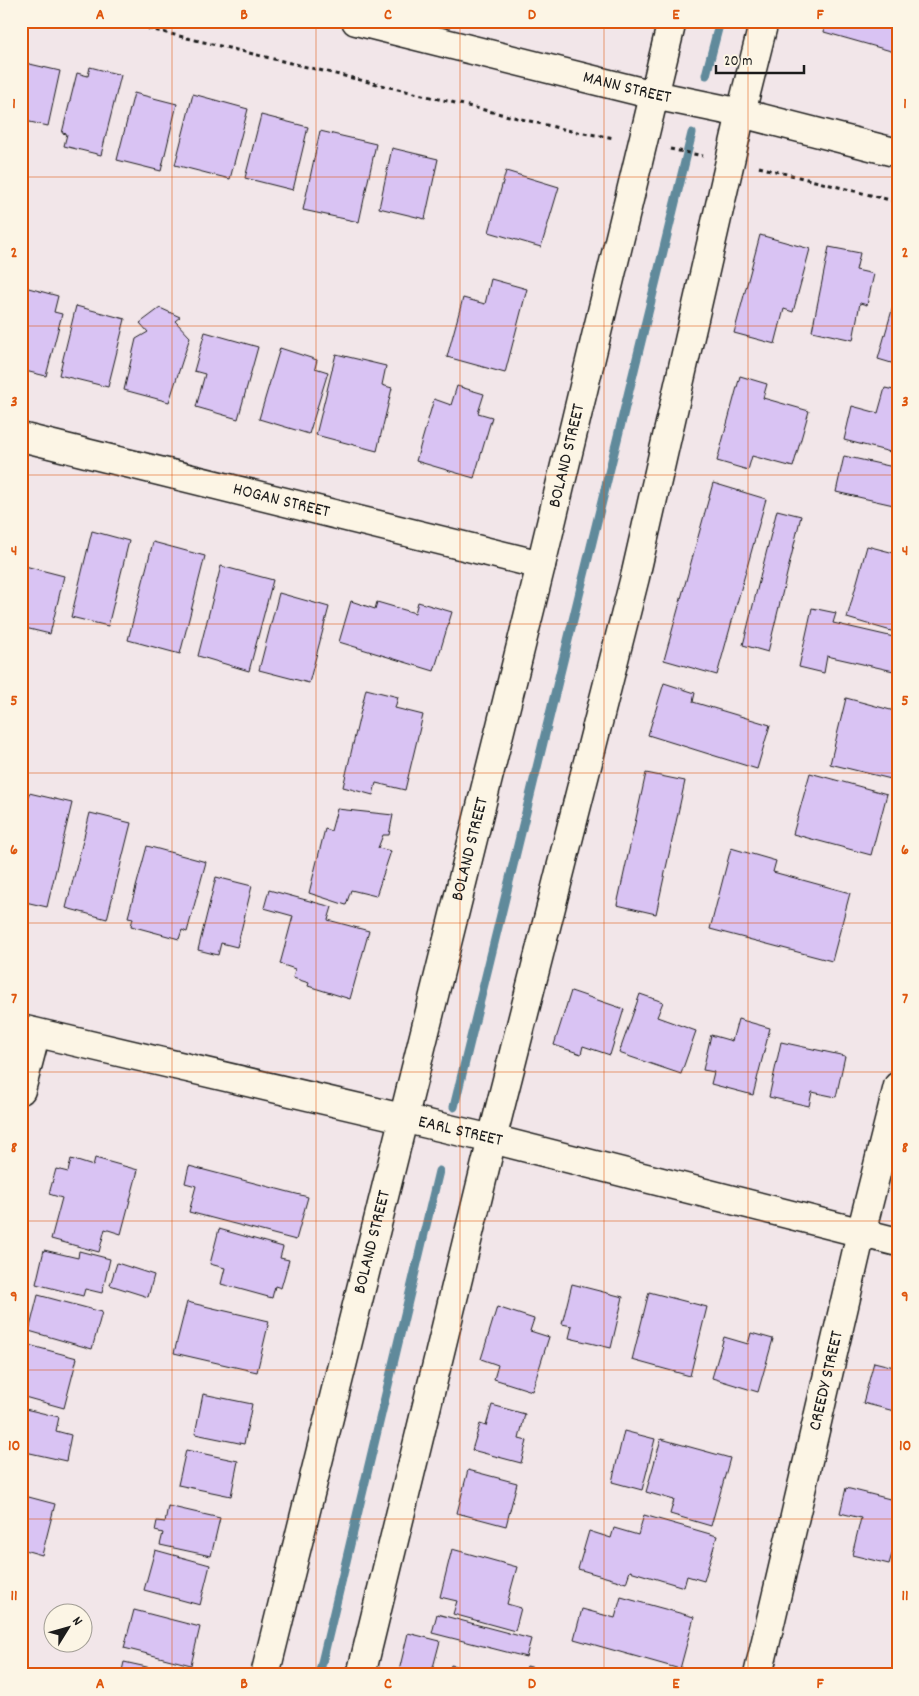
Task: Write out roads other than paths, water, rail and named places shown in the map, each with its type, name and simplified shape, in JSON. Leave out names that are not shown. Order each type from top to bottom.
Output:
[{"type":"street","name":"MANN STREET","points":[[356,21],[898,154]]},
{"type":"street","name":"BOLAND STREET","points":[[264,1675],[541,565],[672,21]]},
{"type":"street","points":[[361,1675],[492,1139],[635,577],[740,114],[764,21]]},
{"type":"street","name":"HOGAN STREET","points":[[21,437],[541,565]]},
{"type":"street","points":[[21,1090],[28,1031]]},
{"type":"street","name":"EARL STREET","points":[[28,1031],[492,1139],[898,1242]]},
{"type":"street","name":"CREEDY STREET","points":[[758,1675],[861,1233],[898,1086]]},
{"type":"waterway","points":[[706,75],[720,21]]},
{"type":"waterway","points":[[454,1107],[692,133]]},
{"type":"waterway","points":[[319,1675],[439,1171]]}]
